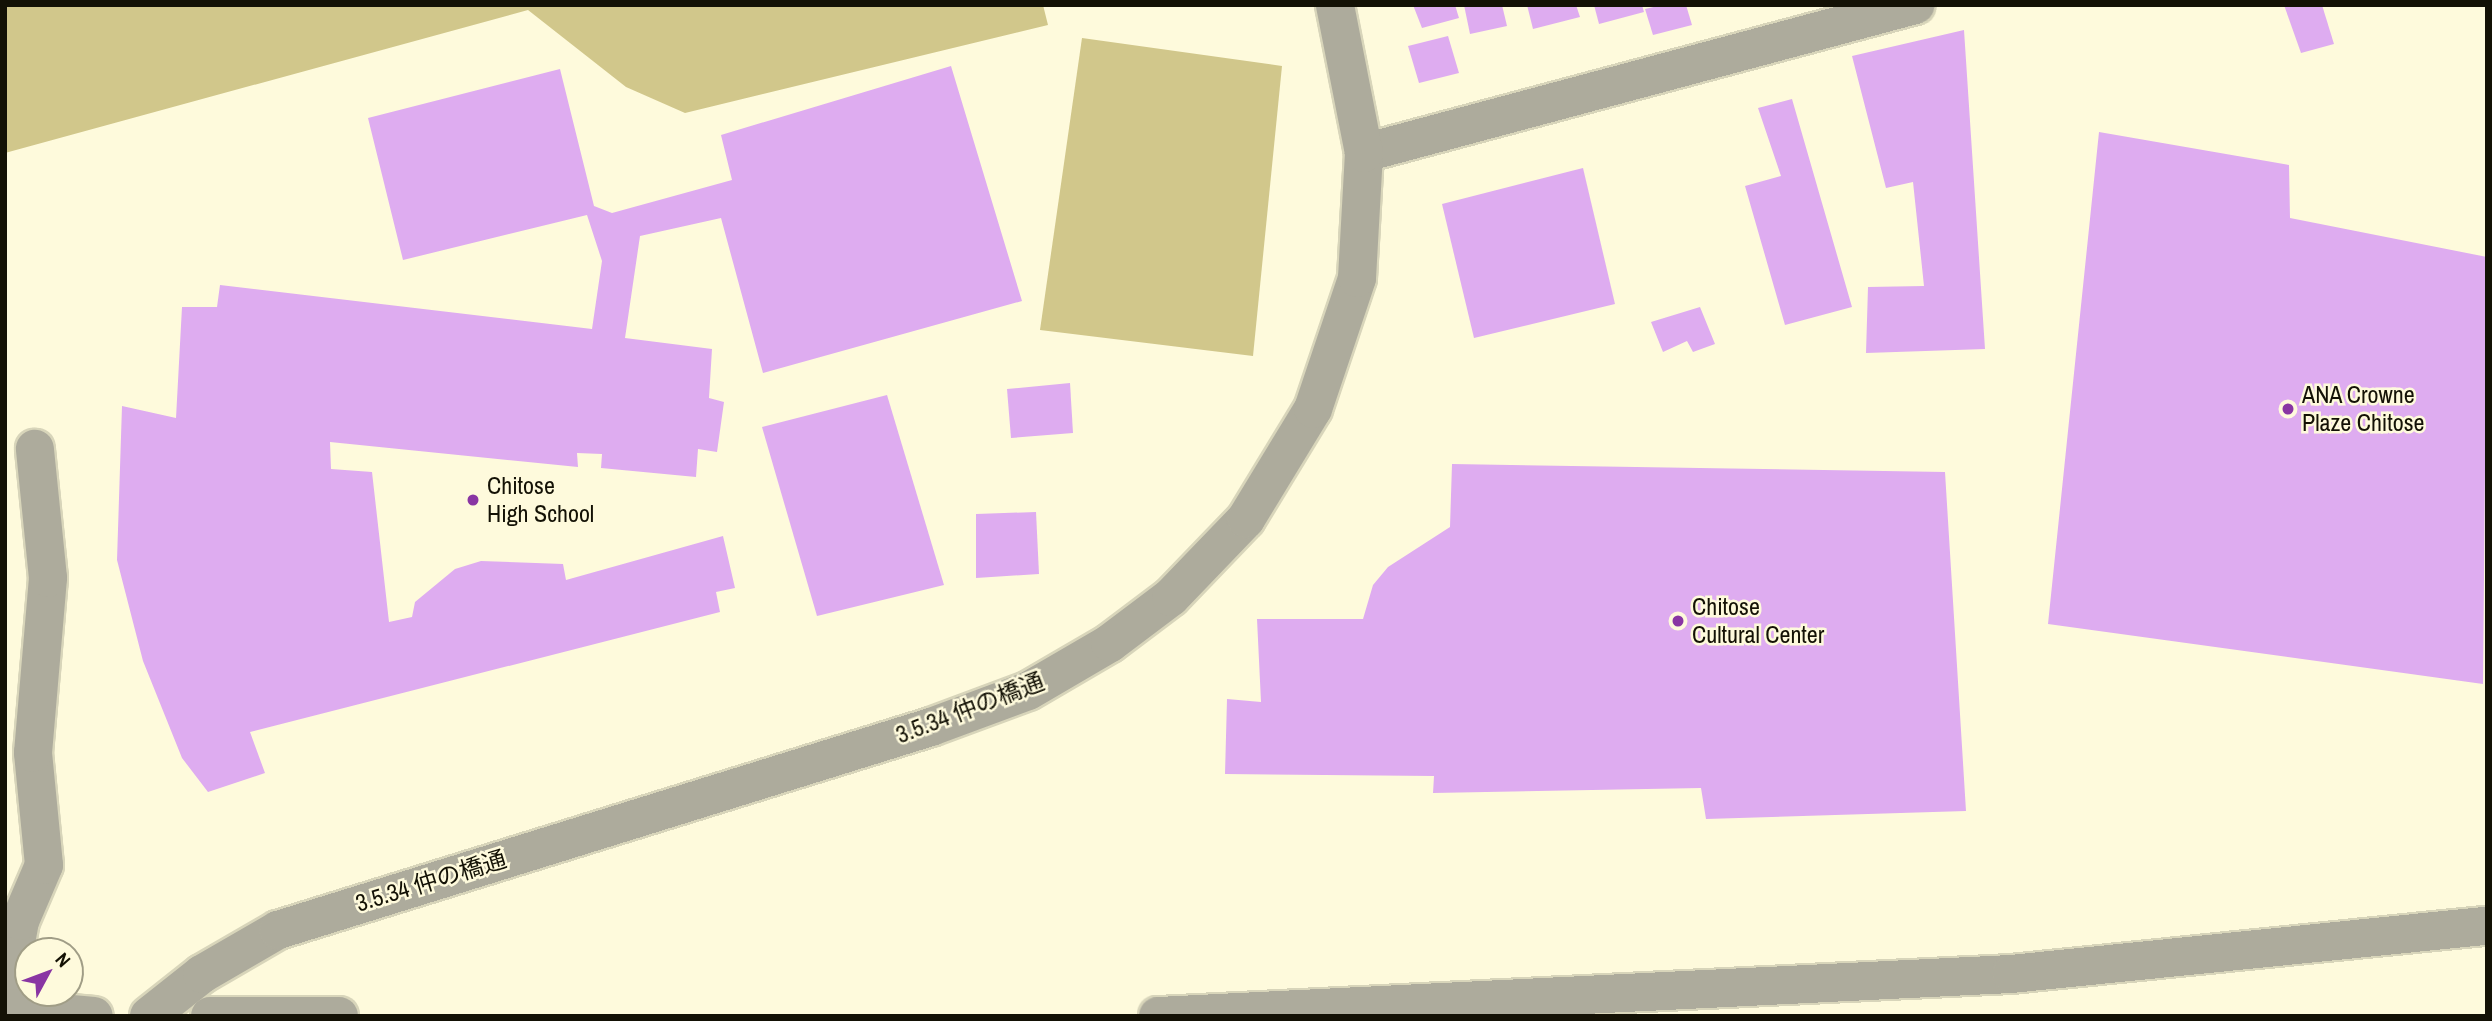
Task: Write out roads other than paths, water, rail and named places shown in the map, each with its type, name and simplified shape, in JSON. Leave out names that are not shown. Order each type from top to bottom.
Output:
[{"type":"street","name":"3.5.34 仲の橋通","points":[[149,1016],[202,974],[278,930],[931,727],[1028,691],[1110,643],[1171,597],[1246,519],[1313,409],[1357,278],[1364,153],[1335,5]]},
{"type":"street","points":[[1364,153],[1905,6]]},
{"type":"street","points":[[5,1002],[20,920],[44,865],[33,754],[48,578],[35,449]]},
{"type":"street","points":[[1158,1016],[1636,1006],[2011,974],[2487,926]]},
{"type":"street","points":[[5,1008],[94,1016]]},
{"type":"street","points":[[210,1016],[339,1016]]},
{"type":"place","name":"ANA Crowne Plaze Chitose","points":[[2288,409]]},
{"type":"place","name":"Chitose High School","points":[[473,500]]},
{"type":"place","name":"Chitose Cultural Center","points":[[1678,621]]}]
